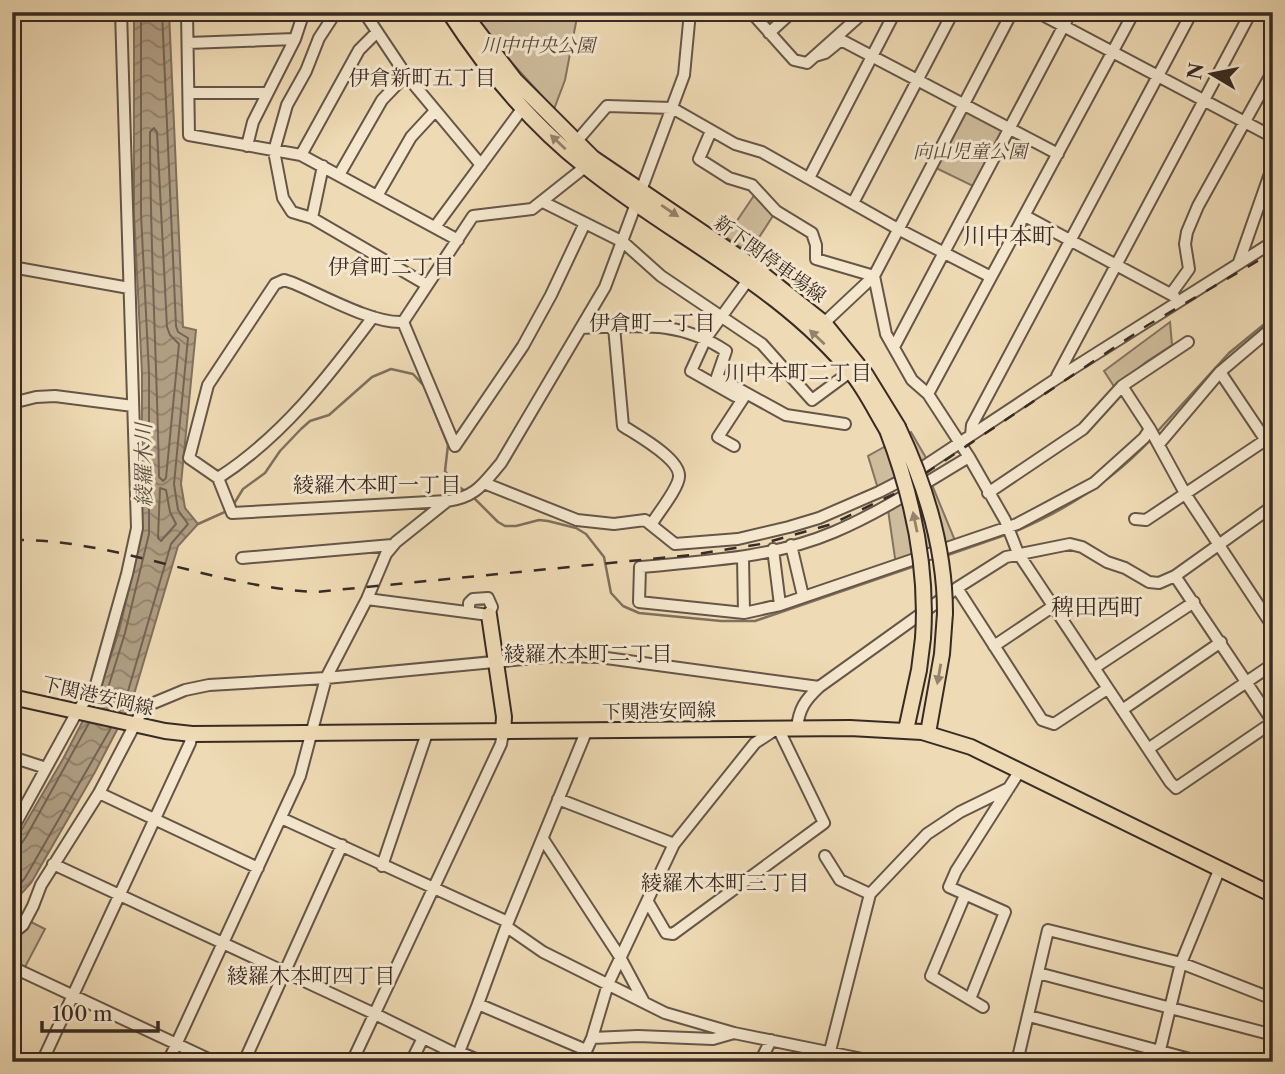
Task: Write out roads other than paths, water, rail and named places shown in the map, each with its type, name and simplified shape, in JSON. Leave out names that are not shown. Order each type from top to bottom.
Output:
[{"type":"main road","name":"新下関停車場線","points":[[449,12],[468,41],[522,109],[585,167],[763,274],[824,323],[855,369],[870,399],[914,461],[934,524],[945,588],[946,614],[928,733]]},
{"type":"main road","name":"新下関停車場線","points":[[463,12],[515,80],[593,158],[639,198],[793,314],[855,369]]},
{"type":"main road","name":"新下関停車場線","points":[[892,429],[918,533],[924,586],[923,638],[906,730]]},
{"type":"main road","points":[[489,615],[505,717],[503,733]]},
{"type":"main road","name":"下関港安岡線","points":[[12,698],[192,734],[503,733],[778,728],[906,730],[928,733],[971,747],[1273,895]]},
{"type":"street","points":[[12,830],[95,688],[128,574],[137,528],[121,12]]},
{"type":"street","points":[[187,12],[189,135],[301,155],[458,240]]},
{"type":"street","points":[[247,146],[253,122],[295,39],[303,12]]},
{"type":"street","points":[[336,12],[319,38],[306,71],[287,105],[274,151],[283,198],[292,212],[312,218],[427,285]]},
{"type":"street","points":[[364,12],[406,75],[481,165]]},
{"type":"street","points":[[403,322],[391,323],[373,317],[284,280],[275,284],[208,385],[189,458],[218,478],[230,508],[447,501],[470,495],[484,484],[501,463],[605,288],[684,75],[690,12]]},
{"type":"street","points":[[751,12],[794,60],[807,63],[864,12]]},
{"type":"street","points":[[769,33],[792,12]]},
{"type":"street","points":[[809,178],[895,12]]},
{"type":"street","points":[[853,203],[953,12]]},
{"type":"street","points":[[824,323],[874,276],[1012,12]]},
{"type":"street","points":[[1037,12],[1273,138]]},
{"type":"street","points":[[894,347],[1072,12]]},
{"type":"street","points":[[928,394],[1133,12]]},
{"type":"street","points":[[971,435],[972,425],[1192,12]]},
{"type":"street","points":[[1056,379],[1251,12]]},
{"type":"street","points":[[301,155],[359,50],[377,32]]},
{"type":"street","points":[[188,43],[295,39]]},
{"type":"street","points":[[815,55],[825,53],[842,40],[1058,154]]},
{"type":"street","points":[[1175,297],[1189,270],[1185,244],[1198,206],[1273,71]]},
{"type":"street","points":[[339,175],[382,100],[406,75]]},
{"type":"street","points":[[190,93],[266,93]]},
{"type":"street","points":[[576,142],[607,106],[672,108],[735,144],[762,152],[898,229],[991,277]]},
{"type":"street","points":[[435,228],[522,109]]},
{"type":"street","points":[[377,196],[411,137],[435,111]]},
{"type":"street","points":[[711,131],[699,159],[729,178],[752,185],[776,211],[812,233],[816,244],[816,259],[874,276]]},
{"type":"street","points":[[1239,261],[1273,165]]},
{"type":"street","points":[[312,218],[323,166]]},
{"type":"street","points":[[403,322],[473,216],[532,209],[585,167]]},
{"type":"street","points":[[542,202],[623,242],[661,276],[762,344],[812,400],[855,369]]},
{"type":"street","points":[[1025,216],[1175,297]]},
{"type":"street","points":[[403,322],[455,446],[523,346],[585,223]]},
{"type":"street","points":[[484,484],[577,520],[614,524],[645,520],[675,544],[738,539],[819,518],[908,478],[1175,297],[1273,242]]},
{"type":"street","points":[[12,267],[129,288]]},
{"type":"street","points":[[874,276],[886,334],[912,380],[928,394],[960,443],[1009,531],[1018,554],[1176,788],[1273,722],[1175,576]]},
{"type":"street","points":[[748,280],[706,338],[691,371],[786,415],[845,424]]},
{"type":"street","points":[[218,478],[243,462],[292,418],[329,376],[373,317]]},
{"type":"street","points":[[582,328],[668,326],[706,338],[726,351],[717,377],[744,397]]},
{"type":"street","points":[[614,327],[623,426],[665,455],[678,470],[679,479],[651,525]]},
{"type":"street","points":[[969,457],[868,516],[832,533],[743,557],[640,566],[639,602],[744,613],[780,605],[1009,531],[1017,524],[1094,483],[1144,438],[1154,436],[1255,339],[1273,327]]},
{"type":"street","points":[[988,493],[1083,429],[1122,386],[1188,342]]},
{"type":"street","points":[[1220,372],[1269,437],[1273,451]]},
{"type":"street","points":[[1122,386],[1154,436],[1186,495],[1273,627]]},
{"type":"street","points":[[12,404],[36,397],[55,397],[134,406]]},
{"type":"street","points":[[734,446],[718,437],[744,397]]},
{"type":"street","points":[[1135,519],[1146,520],[1269,437]]},
{"type":"street","points":[[168,1062],[300,776],[326,678],[392,545],[447,501]]},
{"type":"street","points":[[797,728],[804,701],[820,687],[1006,556],[1070,544],[1082,547],[1149,582],[1160,583],[1175,576],[1273,506]]},
{"type":"street","points":[[242,558],[392,545]]},
{"type":"street","points":[[791,545],[803,596]]},
{"type":"street","points":[[773,550],[780,605]]},
{"type":"street","points":[[743,557],[744,613]]},
{"type":"street","points":[[957,588],[1042,720],[1054,724],[1107,689]]},
{"type":"street","points":[[367,599],[489,615],[492,607],[488,598],[473,599],[468,603],[468,612]]},
{"type":"street","points":[[1094,668],[1194,602]]},
{"type":"street","points":[[994,646],[1052,607]]},
{"type":"street","points":[[1122,710],[1221,642]]},
{"type":"street","points":[[12,934],[23,925],[53,864],[99,793],[144,707],[185,690],[231,683],[326,678],[556,656],[599,657],[820,687]]},
{"type":"street","points":[[1148,749],[1273,664]]},
{"type":"street","points":[[584,1056],[608,984],[674,844],[755,743],[778,728],[824,823],[673,934],[666,933],[648,902]]},
{"type":"street","points":[[457,1056],[586,732]]},
{"type":"street","points":[[382,866],[427,733]]},
{"type":"street","points":[[352,1062],[503,733]]},
{"type":"street","points":[[42,1062],[192,734]]},
{"type":"street","points":[[12,757],[46,768]]},
{"type":"street","points":[[970,999],[1005,912],[949,887],[969,850],[1019,772]]},
{"type":"street","points":[[830,1051],[870,894],[927,834],[960,812],[1009,789]]},
{"type":"street","points":[[99,793],[258,868]]},
{"type":"street","points":[[558,799],[674,844]]},
{"type":"street","points":[[281,818],[433,887],[507,925],[543,952],[665,1013],[734,1033],[877,1062]]},
{"type":"street","points":[[543,839],[620,957],[644,1002]]},
{"type":"street","points":[[244,1062],[342,845]]},
{"type":"street","points":[[825,856],[839,880],[870,894]]},
{"type":"street","points":[[53,864],[375,1014],[457,1056],[483,1062]]},
{"type":"street","points":[[1158,1056],[1181,962],[1220,868]]},
{"type":"street","points":[[965,895],[931,976],[983,1007]]},
{"type":"street","points":[[1018,1061],[1048,930],[1181,962],[1273,999]]},
{"type":"street","points":[[12,967],[215,1062]]},
{"type":"street","points":[[1038,973],[1273,1035]]},
{"type":"street","points":[[478,1004],[597,1062]]},
{"type":"street","points":[[1029,1016],[1158,1056],[1202,1062]]},
{"type":"street","points":[[592,1038],[638,1036],[713,1040],[734,1033]]},
{"type":"street","points":[[411,1062],[423,1038]]},
{"type":"street","points":[[760,1062],[771,1040]]},
{"type":"water","name":"綾羅木川","points":[[134,12],[169,12],[183,327],[196,330],[181,484],[185,508],[198,524],[178,546],[132,701],[31,883],[12,904],[12,846],[63,759],[101,686],[119,631],[142,534],[142,373],[134,214]]},
{"type":"waterway","points":[[1156,433],[1229,353],[1273,317]]},
{"type":"waterway","points":[[232,507],[243,489],[265,473],[280,451],[310,421],[329,415],[372,377],[391,369],[413,374],[424,386],[448,445],[445,471],[455,484],[465,491]]},
{"type":"waterway","points":[[1014,532],[1052,514],[1088,492],[1122,467],[1152,438]]},
{"type":"waterway","points":[[473,497],[505,526],[539,520],[576,528],[586,534],[604,557],[611,593],[623,606],[639,613],[721,621],[755,621],[915,566]]},
{"type":"waterway","points":[[198,524],[227,511]]},
{"type":"waterway","points":[[945,556],[1008,534]]},
{"type":"railway","points":[[12,540],[50,541],[88,547],[239,581],[316,592],[691,555],[761,544],[832,524],[896,493],[1148,325],[1273,252]]},
{"type":"district","name":"伊倉新町五丁目","points":[[422,77]]},
{"type":"district","name":"川中本町","points":[[1009,236]]},
{"type":"district","name":"伊倉町二丁目","points":[[391,266]]},
{"type":"district","name":"伊倉町一丁目","points":[[652,322]]},
{"type":"district","name":"川中本町二丁目","points":[[798,372]]},
{"type":"district","name":"綾羅木本町一丁目","points":[[377,484]]},
{"type":"district","name":"稗田西町","points":[[1097,607]]},
{"type":"district","name":"綾羅木本町二丁目","points":[[588,653]]},
{"type":"district","name":"綾羅木本町三丁目","points":[[725,882]]},
{"type":"district","name":"綾羅木本町四丁目","points":[[311,975]]},
{"type":"park label","name":"川中中央公園","points":[[538,45]]},
{"type":"park label","name":"向山児童公園","points":[[970,151]]}]
